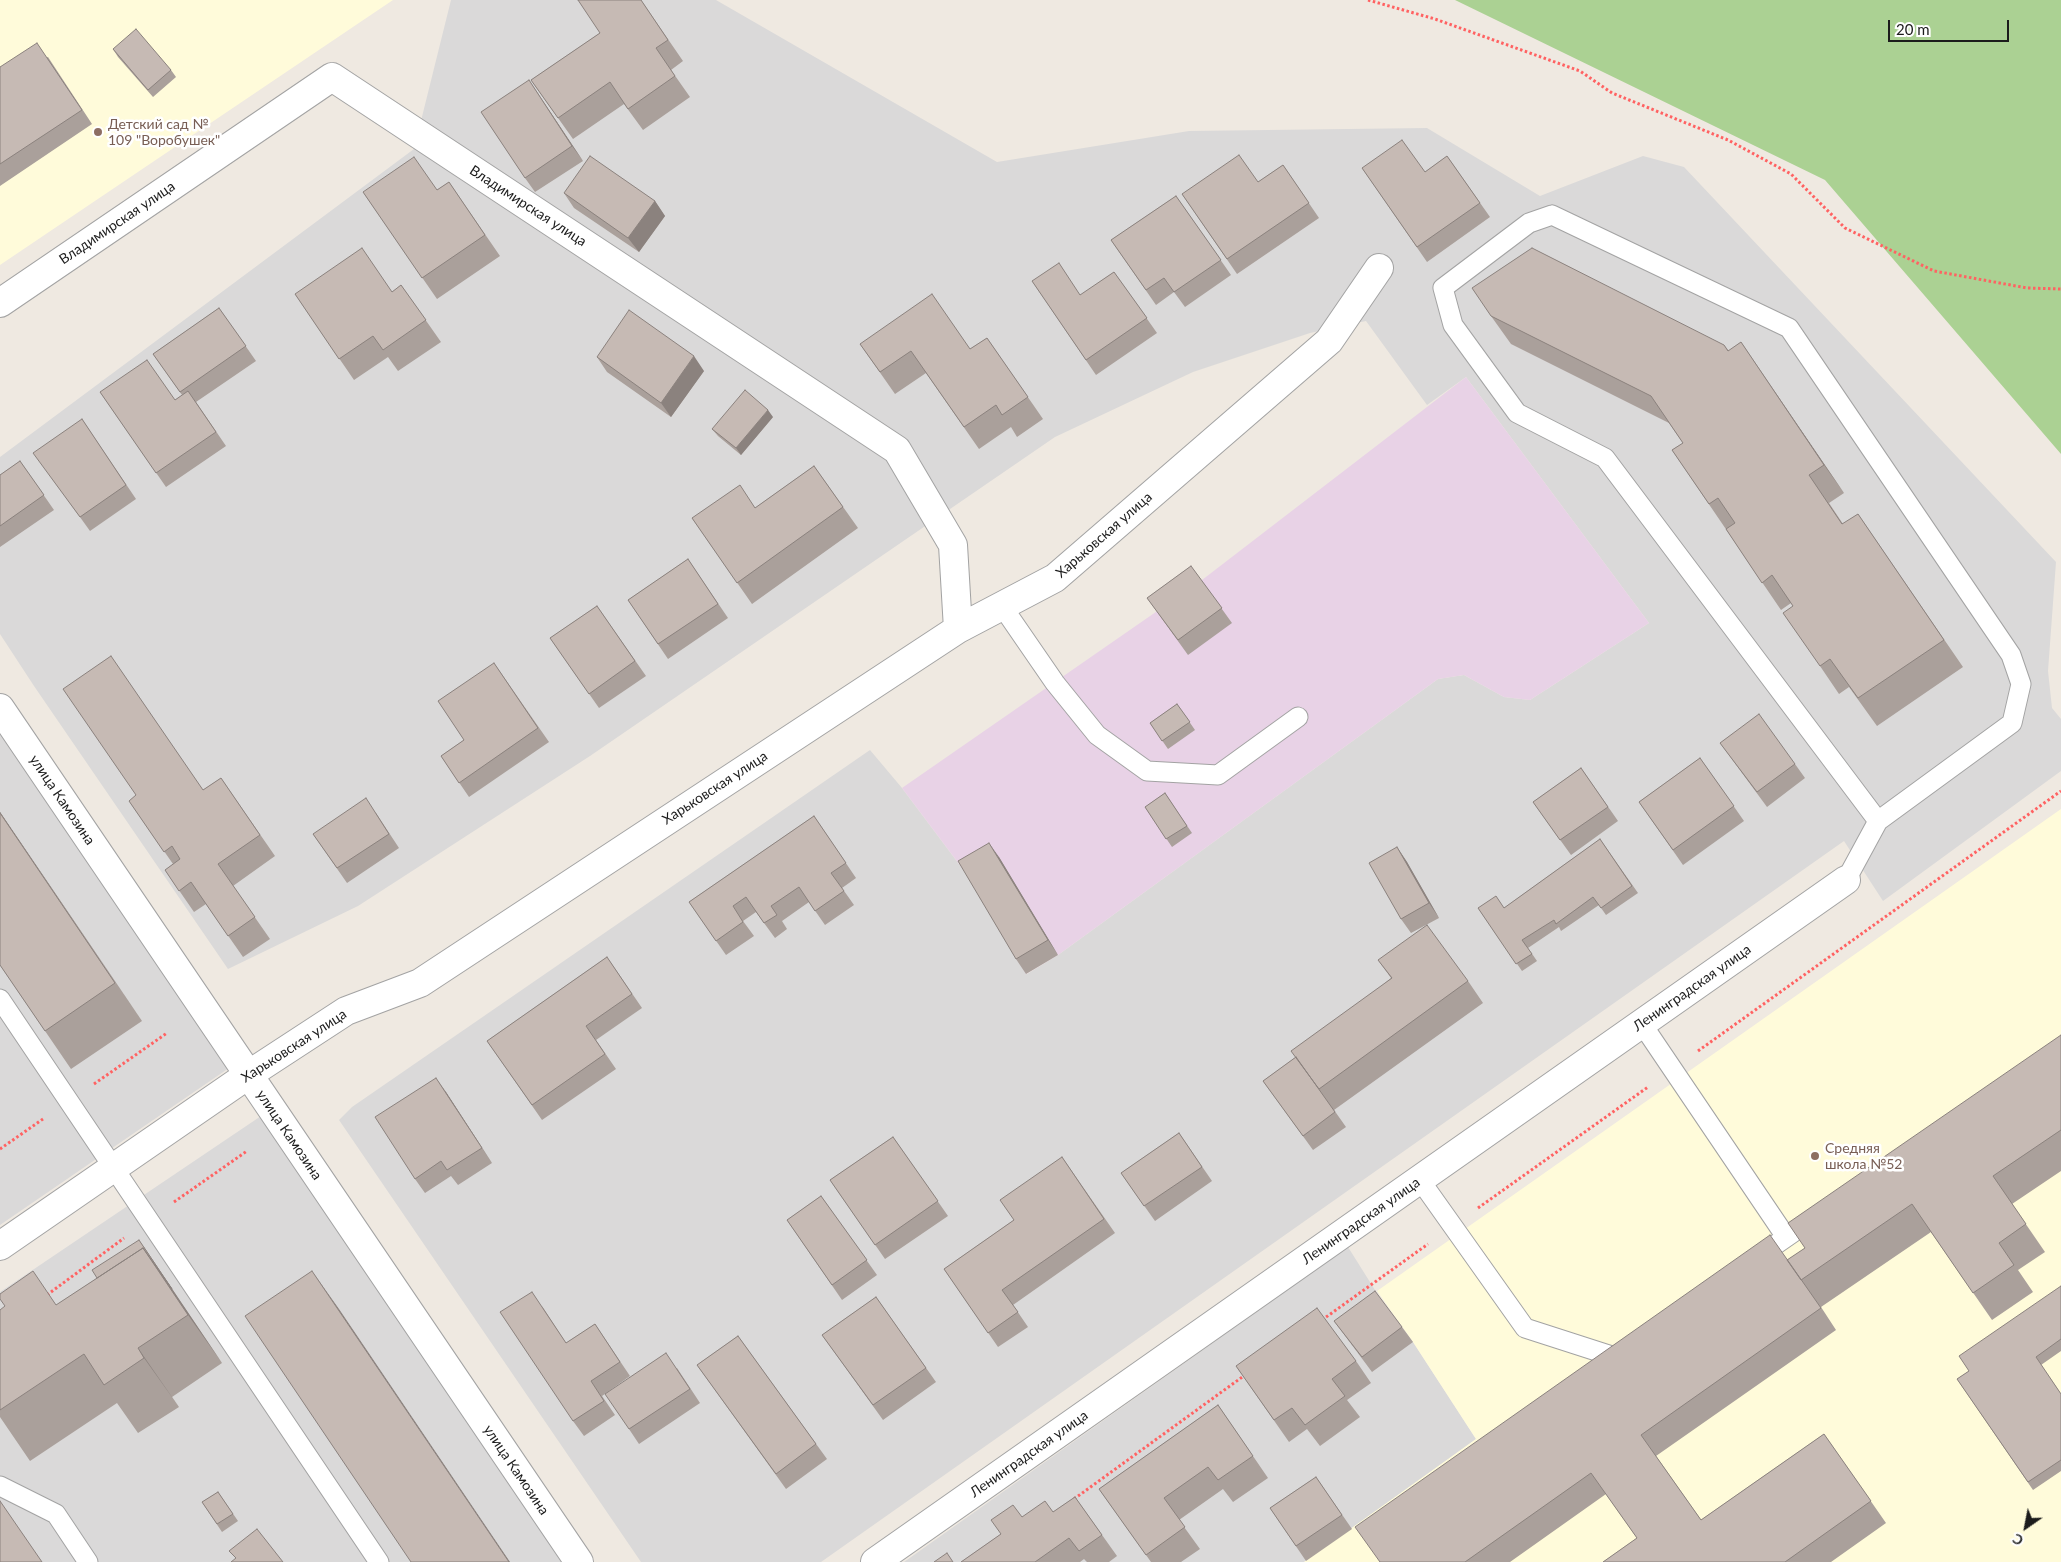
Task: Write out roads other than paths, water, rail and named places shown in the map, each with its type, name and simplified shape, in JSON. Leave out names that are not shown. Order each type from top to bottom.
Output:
[{"type":"street","name":"Владимирская улица","points":[[0,303],[332,77],[897,450],[953,545],[958,629]]},
{"type":"street","name":"Харьковская улица","points":[[0,1246],[248,1075],[346,1011],[420,983],[958,629],[1055,578],[1329,341],[1379,268]]},
{"type":"street","name":"улица Камозина","points":[[0,708],[579,1562]]},
{"type":"street","name":"Ленинградская улица","points":[[875,1562],[1846,880]]},
{"type":"lane","points":[[1846,880],[1878,821],[2012,723],[2021,684],[2011,655],[1789,328],[1552,215],[1529,223],[1444,288],[1453,325],[1517,413],[1604,458],[1878,821]]},
{"type":"lane","points":[[1002,606],[1055,683],[1097,735],[1147,771],[1218,775],[1298,717]]},
{"type":"lane","points":[[0,999],[379,1562]]},
{"type":"lane","points":[[1642,1024],[1786,1237]]},
{"type":"lane","points":[[1420,1180],[1524,1328],[1614,1358],[1639,1340]]},
{"type":"lane","points":[[1737,1272],[1827,1209]]},
{"type":"lane","points":[[0,1486],[56,1514],[88,1562]]},
{"type":"place","name":"Детский сад № 109 \"Воробушек\"","points":[[98,132]]},
{"type":"place","name":"Средняя школа №52","points":[[1815,1156]]}]
